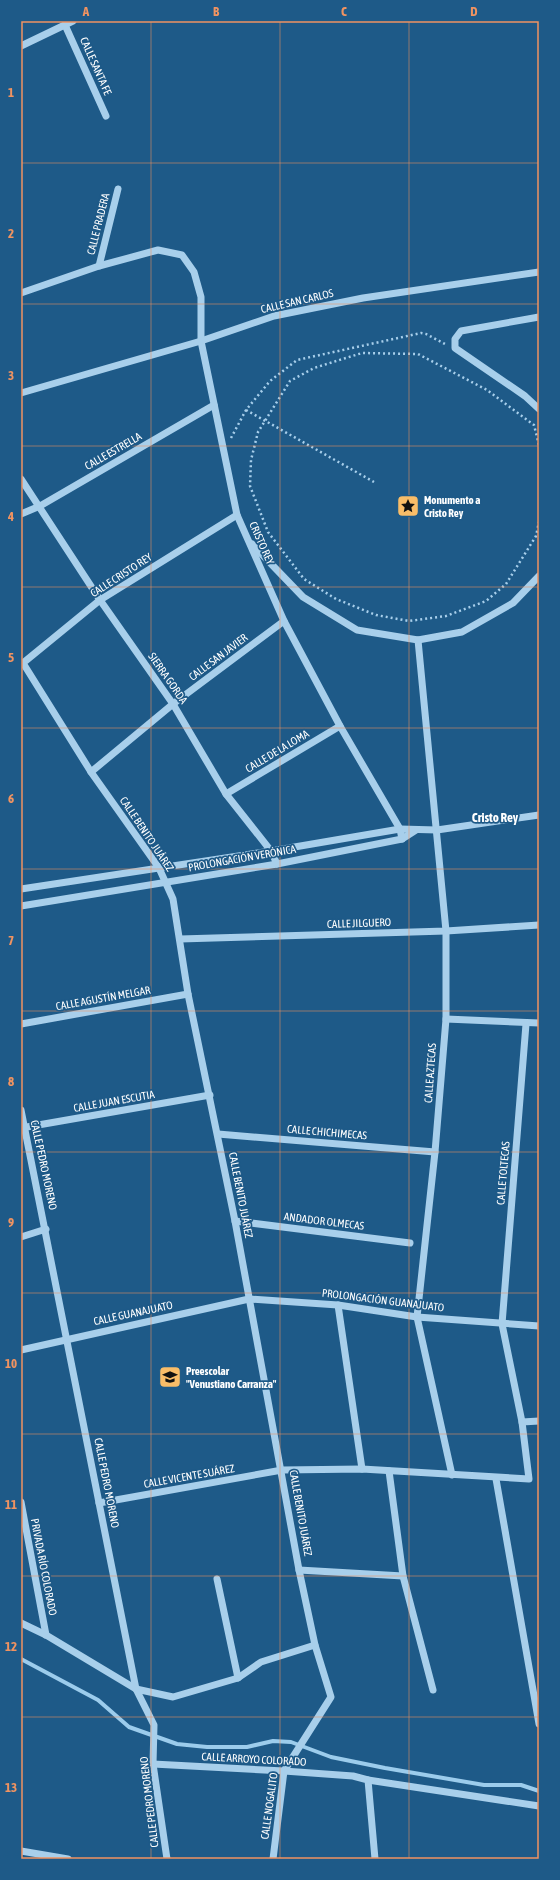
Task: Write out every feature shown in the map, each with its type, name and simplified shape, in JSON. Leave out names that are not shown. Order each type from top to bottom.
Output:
[{"type":"street","points":[[21,46],[73,21]]},
{"type":"street","name":"CALLE SANTA FE","points":[[65,25],[106,116]]},
{"type":"street","name":"CALLE PRADERA","points":[[99,266],[118,189]]},
{"type":"street","name":"CALLE PRADERA","points":[[21,293],[99,266],[158,250]]},
{"type":"street","name":"CRISTO REY","points":[[158,250],[182,256],[194,272],[201,297],[201,341],[237,515],[284,621],[340,726],[400,828],[402,839]]},
{"type":"street","name":"CALLE SAN CARLOS","points":[[21,394],[201,341],[274,316],[363,298],[539,272]]},
{"type":"street","points":[[539,317],[462,331],[455,339],[455,348],[524,396],[539,409]]},
{"type":"street","name":"CALLE ESTRELLA","points":[[21,514],[40,506],[214,405]]},
{"type":"street","name":"SIERRA GORDA","points":[[21,479],[100,600],[173,704],[226,794],[271,851],[277,864]]},
{"type":"street","name":"CALLE CRISTO REY","points":[[24,666],[100,600],[237,515]]},
{"type":"street","points":[[249,542],[303,597],[356,630],[418,640],[462,632],[513,604],[539,576]]},
{"type":"street","name":"CALLE SAN JAVIER","points":[[91,772],[173,704],[284,621]]},
{"type":"street","name":"CALLE AZTECAS","points":[[418,640],[446,931],[446,1019],[435,1152],[417,1317],[452,1475]]},
{"type":"street","name":"CALLE BENITO JUÁREZ","points":[[24,666],[91,772],[158,868],[173,899],[188,994],[235,1221],[282,1470],[299,1570],[315,1645],[331,1697],[293,1758]]},
{"type":"street","name":"CALLE DE LA LOMA","points":[[226,794],[340,726]]},
{"type":"street","name":"PROLONGACIÓN VERÓNICA","points":[[21,889],[271,851],[400,828],[437,830],[539,815]]},
{"type":"street","name":"PROLONGACIÓN VERÓNICA","points":[[21,906],[277,864],[402,839],[416,830]]},
{"type":"street","name":"CALLE JILGUERO","points":[[180,940],[446,931],[539,925]]},
{"type":"street","name":"CALLE AGUSTÍN MELGAR","points":[[21,1024],[188,994]]},
{"type":"street","points":[[446,1019],[526,1024],[539,1023]]},
{"type":"street","name":"CALLE TOLTECAS","points":[[496,1479],[529,1479],[522,1422],[502,1324],[526,1024]]},
{"type":"street","name":"CALLE JUAN ESCUTIA","points":[[23,1128],[210,1095]]},
{"type":"street","name":"CALLE PEDRO MORENO","points":[[21,1110],[23,1128],[46,1229],[68,1338],[136,1689],[154,1725],[154,1764],[167,1859]]},
{"type":"street","name":"CALLE CHICHIMECAS","points":[[218,1134],[435,1152]]},
{"type":"street","name":"ANDADOR OLMECAS","points":[[235,1221],[410,1243]]},
{"type":"street","points":[[21,1237],[46,1229]]},
{"type":"street","name":"PROLONGACIÓN GUANAJUATO","points":[[249,1299],[338,1305],[417,1317],[539,1326]]},
{"type":"street","name":"CALLE GUANAJUATO","points":[[21,1350],[68,1338],[249,1299]]},
{"type":"street","points":[[338,1305],[362,1469]]},
{"type":"street","points":[[522,1422],[539,1421]]},
{"type":"street","name":"CALLE VICENTE SUÁREZ","points":[[99,1503],[282,1470],[362,1469],[496,1479]]},
{"type":"street","points":[[389,1471],[403,1576],[434,1690]]},
{"type":"street","points":[[496,1479],[539,1724]]},
{"type":"street","name":"PRIVADA RÍO COLORADO","points":[[21,1502],[46,1635]]},
{"type":"street","points":[[299,1570],[403,1576]]},
{"type":"street","points":[[217,1579],[238,1678]]},
{"type":"street","points":[[21,1623],[46,1635],[136,1689],[173,1697],[238,1678],[261,1662],[315,1645]]},
{"type":"street","name":"CALLE NOGALITO","points":[[273,1859],[284,1771],[293,1758]]},
{"type":"street","name":"CALLE ARROYO COLORADO","points":[[154,1764],[353,1776],[368,1780]]},
{"type":"street","points":[[375,1859],[368,1780],[539,1806]]},
{"type":"street","points":[[21,1851],[68,1859]]},
{"type":"path","points":[[224,451],[246,410],[270,381],[297,360],[421,333],[455,348]]},
{"type":"path","points":[[539,445],[534,425],[487,390],[418,354],[362,353],[314,368],[290,381],[258,432],[252,453],[250,486],[268,532],[304,579],[336,599],[376,615],[409,621],[446,616],[486,601],[506,584],[536,536],[539,522]]},
{"type":"path","points":[[246,410],[374,482]]},
{"type":"waterway","points":[[21,1659],[98,1700],[129,1727],[177,1744],[207,1747],[247,1747],[273,1741],[291,1742],[331,1757],[385,1768],[484,1785],[521,1785],[539,1791]]},
{"type":"place","name":"Monumento a Cristo Rey","points":[[408,506]]},
{"type":"place","name":"Preescolar \"Venustiano Carranza\"","points":[[170,1377]]},
{"type":"district","name":"Cristo Rey","points":[[495,817]]}]
